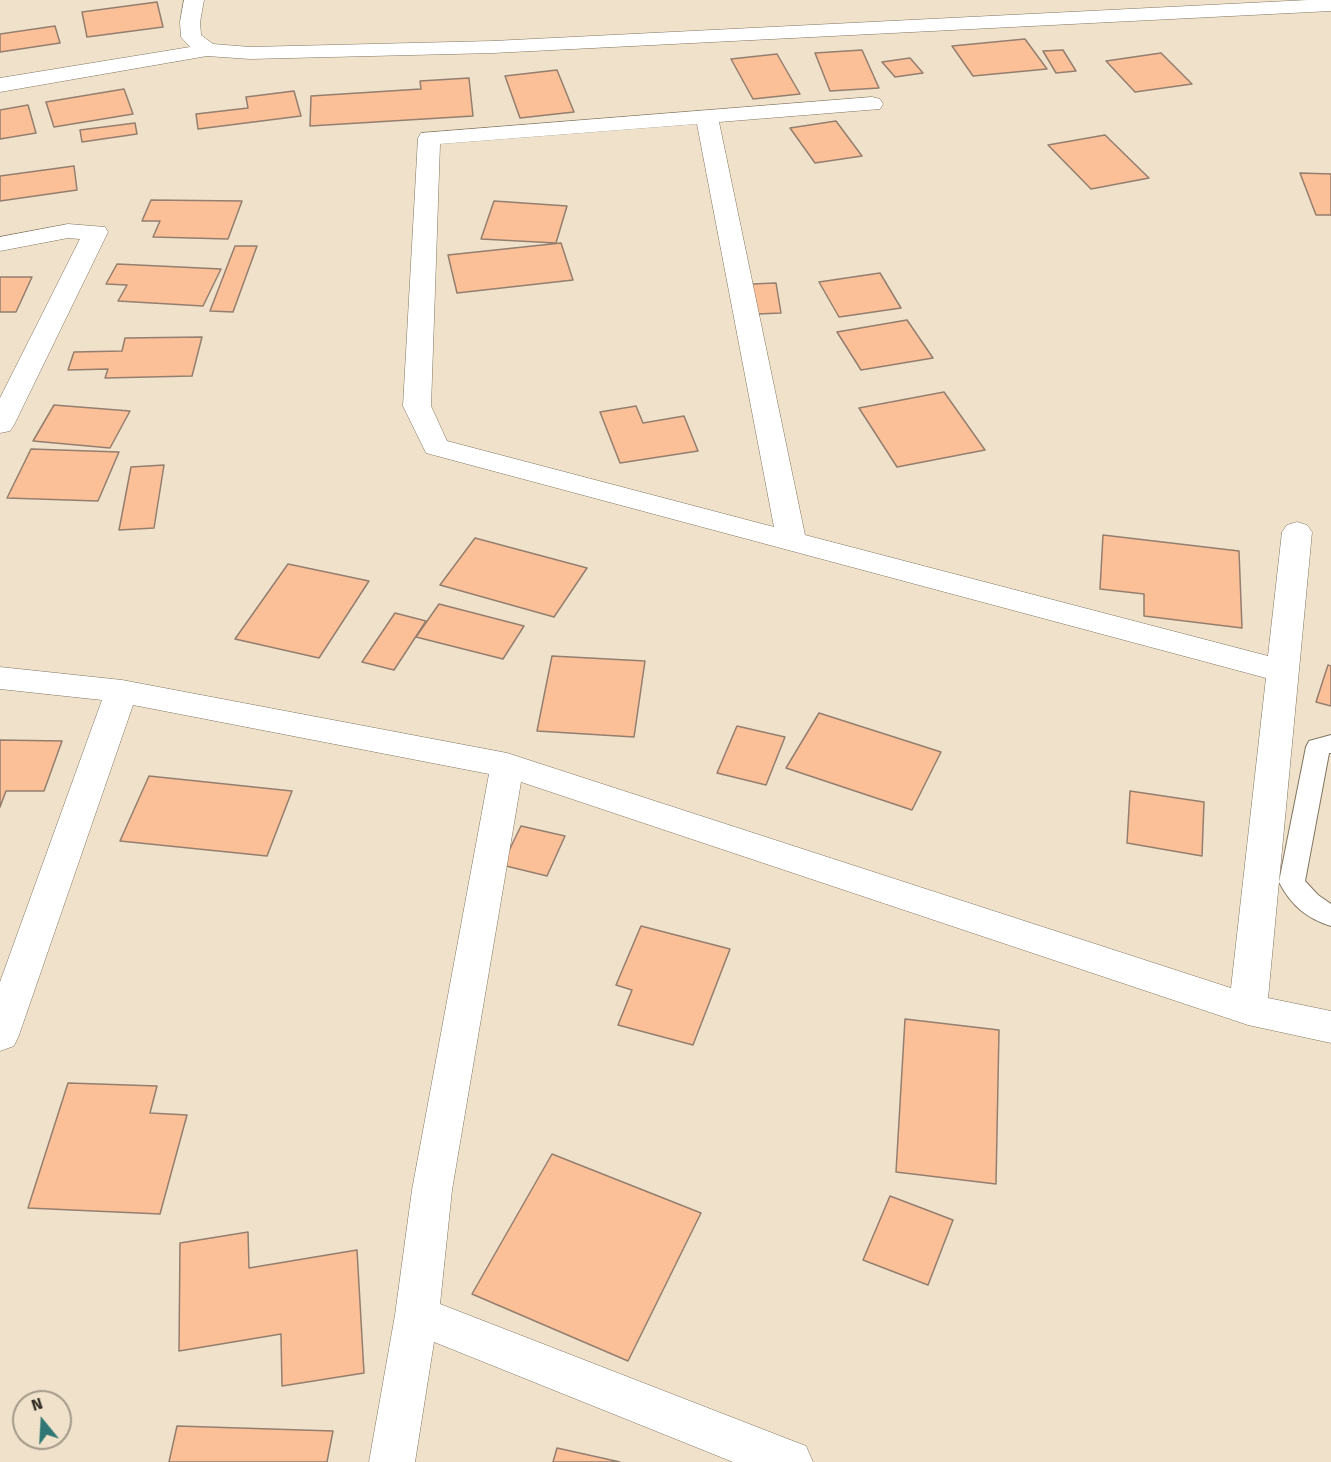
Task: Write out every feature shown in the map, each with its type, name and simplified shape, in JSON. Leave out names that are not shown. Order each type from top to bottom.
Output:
[{"type":"street","points":[[194,0],[190,22],[191,37],[207,50]]},
{"type":"street","points":[[0,85],[207,50],[249,53],[492,47],[1331,5]]},
{"type":"street","points":[[872,104],[429,138],[417,406],[436,447],[1282,671]]},
{"type":"street","points":[[707,117],[792,542]]},
{"type":"street","points":[[0,244],[68,231],[96,232],[0,425]]},
{"type":"street","points":[[1248,1008],[1297,532]]},
{"type":"street","points":[[0,678],[122,691],[507,765],[1248,1008],[1331,1026]]},
{"type":"street","points":[[0,1035],[122,691]]},
{"type":"street","points":[[392,1462],[417,1315],[432,1191],[507,765]]},
{"type":"street","points":[[417,1315],[790,1462]]},
{"type":"lane","points":[[1331,744],[1318,747],[1292,882],[1301,897],[1312,908],[1331,916]]},
{"type":"building","points":[[157,2],[163,27],[87,37],[82,12]]},
{"type":"building","points":[[55,26],[60,43],[0,52],[0,34]]},
{"type":"building","points":[[1025,39],[1047,69],[973,76],[952,46]]},
{"type":"building","points":[[862,50],[879,88],[830,91],[815,53]]},
{"type":"building","points":[[1063,50],[1076,71],[1056,73],[1043,51]]},
{"type":"building","points":[[1161,53],[1192,84],[1135,92],[1106,61]]},
{"type":"building","points":[[777,54],[800,94],[753,99],[731,59]]},
{"type":"building","points":[[910,58],[923,73],[895,77],[882,62]]},
{"type":"building","points":[[557,70],[574,112],[520,118],[505,76]]},
{"type":"building","points":[[469,78],[473,116],[310,126],[311,96],[421,89],[420,81]]},
{"type":"building","points":[[124,89],[133,114],[54,127],[46,102]]},
{"type":"building","points":[[294,91],[301,116],[198,129],[196,114],[248,108],[246,97]]},
{"type":"building","points":[[28,105],[36,133],[0,139],[0,110]]},
{"type":"building","points":[[836,121],[862,156],[815,163],[790,128]]},
{"type":"building","points":[[135,123],[137,134],[82,142],[80,130]]},
{"type":"building","points":[[1105,135],[1149,178],[1091,189],[1048,145]]},
{"type":"building","points":[[74,166],[77,190],[0,201],[0,176]]},
{"type":"building","points":[[1300,173],[1331,174],[1331,215],[1316,215]]},
{"type":"building","points":[[151,200],[242,201],[228,239],[153,237],[160,221],[142,221]]},
{"type":"building","points":[[494,201],[567,206],[556,243],[481,239]]},
{"type":"building","points":[[561,243],[573,280],[457,293],[448,255]]},
{"type":"building","points":[[235,246],[257,246],[233,312],[210,311]]},
{"type":"building","points":[[117,264],[221,269],[203,306],[118,301],[127,285],[106,284]]},
{"type":"building","points":[[880,273],[901,308],[839,317],[819,282]]},
{"type":"building","points":[[0,277],[32,277],[16,312],[0,312]]},
{"type":"building","points":[[776,283],[781,313],[757,314],[752,284]]},
{"type":"building","points":[[907,320],[933,358],[861,370],[837,332]]},
{"type":"building","points":[[202,337],[192,376],[105,378],[108,369],[68,370],[74,352],[122,351],[125,338]]},
{"type":"building","points":[[944,392],[985,450],[897,467],[859,408]]},
{"type":"building","points":[[54,405],[130,411],[110,448],[33,441]]},
{"type":"building","points":[[636,406],[643,423],[684,416],[698,451],[620,463],[600,412]]},
{"type":"building","points":[[31,449],[119,452],[98,501],[7,498]]},
{"type":"building","points":[[164,465],[154,528],[119,530],[131,467]]},
{"type":"building","points":[[1103,535],[1239,551],[1242,628],[1144,616],[1144,594],[1100,589]]},
{"type":"building","points":[[475,538],[587,568],[554,617],[440,585]]},
{"type":"building","points":[[288,564],[369,581],[319,658],[235,639]]},
{"type":"building","points":[[439,604],[524,626],[503,659],[416,637]]},
{"type":"building","points":[[395,613],[426,621],[394,670],[362,662]]},
{"type":"building","points":[[552,656],[645,661],[634,737],[537,731]]},
{"type":"building","points":[[1328,665],[1331,666],[1331,706],[1316,702]]},
{"type":"building","points":[[819,713],[941,752],[912,810],[786,768]]},
{"type":"building","points":[[737,726],[785,737],[766,785],[717,773]]},
{"type":"building","points":[[0,740],[62,741],[44,791],[6,791],[0,807]]},
{"type":"building","points":[[149,776],[292,791],[267,856],[120,841]]},
{"type":"building","points":[[1130,791],[1204,802],[1202,856],[1127,843]]},
{"type":"building","points":[[521,826],[565,836],[547,876],[502,865]]},
{"type":"building","points":[[641,926],[730,949],[693,1045],[618,1025],[632,990],[616,985]]},
{"type":"building","points":[[905,1019],[999,1030],[996,1184],[896,1172]]},
{"type":"building","points":[[68,1083],[157,1086],[150,1113],[187,1115],[160,1214],[28,1208]]},
{"type":"building","points":[[552,1154],[701,1213],[628,1361],[472,1294]]},
{"type":"building","points":[[890,1196],[953,1220],[928,1285],[863,1260]]},
{"type":"building","points":[[248,1232],[249,1268],[357,1250],[364,1373],[282,1386],[281,1334],[179,1351],[180,1243]]},
{"type":"building","points":[[177,1426],[333,1431],[327,1462],[169,1462]]},
{"type":"building","points":[[557,1448],[620,1462],[553,1462]]}]
